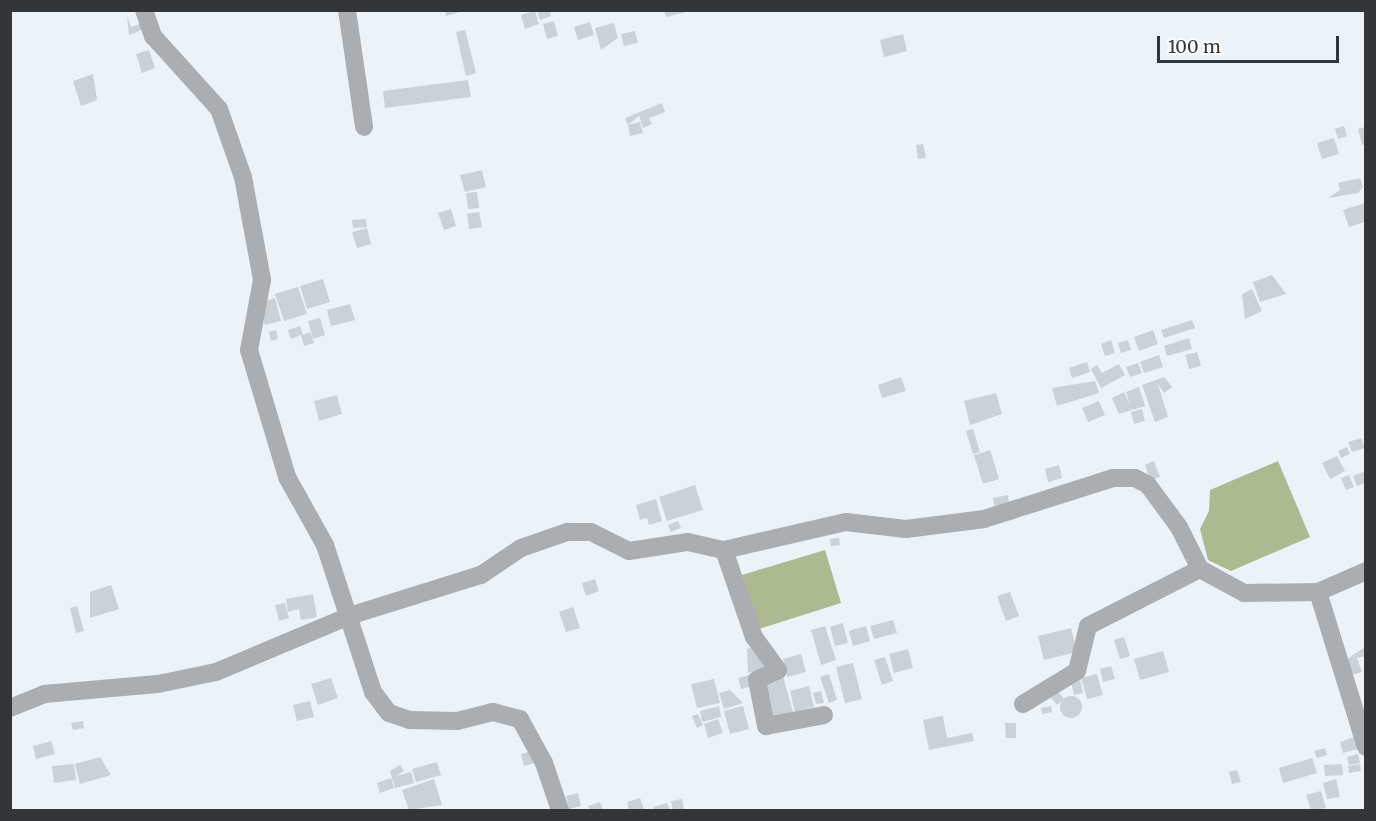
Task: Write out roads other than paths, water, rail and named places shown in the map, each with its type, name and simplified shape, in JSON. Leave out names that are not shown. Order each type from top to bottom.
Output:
[{"type":"street","points":[[144,10],[153,36],[219,109],[239,167],[262,280],[249,350],[287,477],[325,545],[373,692],[389,713],[410,720],[457,721],[493,712],[520,719],[544,763],[560,810]]},
{"type":"street","points":[[347,10],[364,127]]},
{"type":"street","points":[[10,708],[44,694],[158,684],[216,672],[349,616],[481,575],[521,548],[567,532],[591,532],[628,551],[688,542],[724,550],[846,522],[906,529],[984,519],[1113,478],[1136,478],[1148,485],[1179,527],[1200,569],[1244,593],[1318,592],[1365,571]]},
{"type":"street","points":[[724,550],[754,637],[778,670],[757,680],[766,726],[824,716]]},
{"type":"street","points":[[1023,704],[1077,671],[1088,626],[1200,569]]},
{"type":"street","points":[[1318,592],[1365,747]]}]
